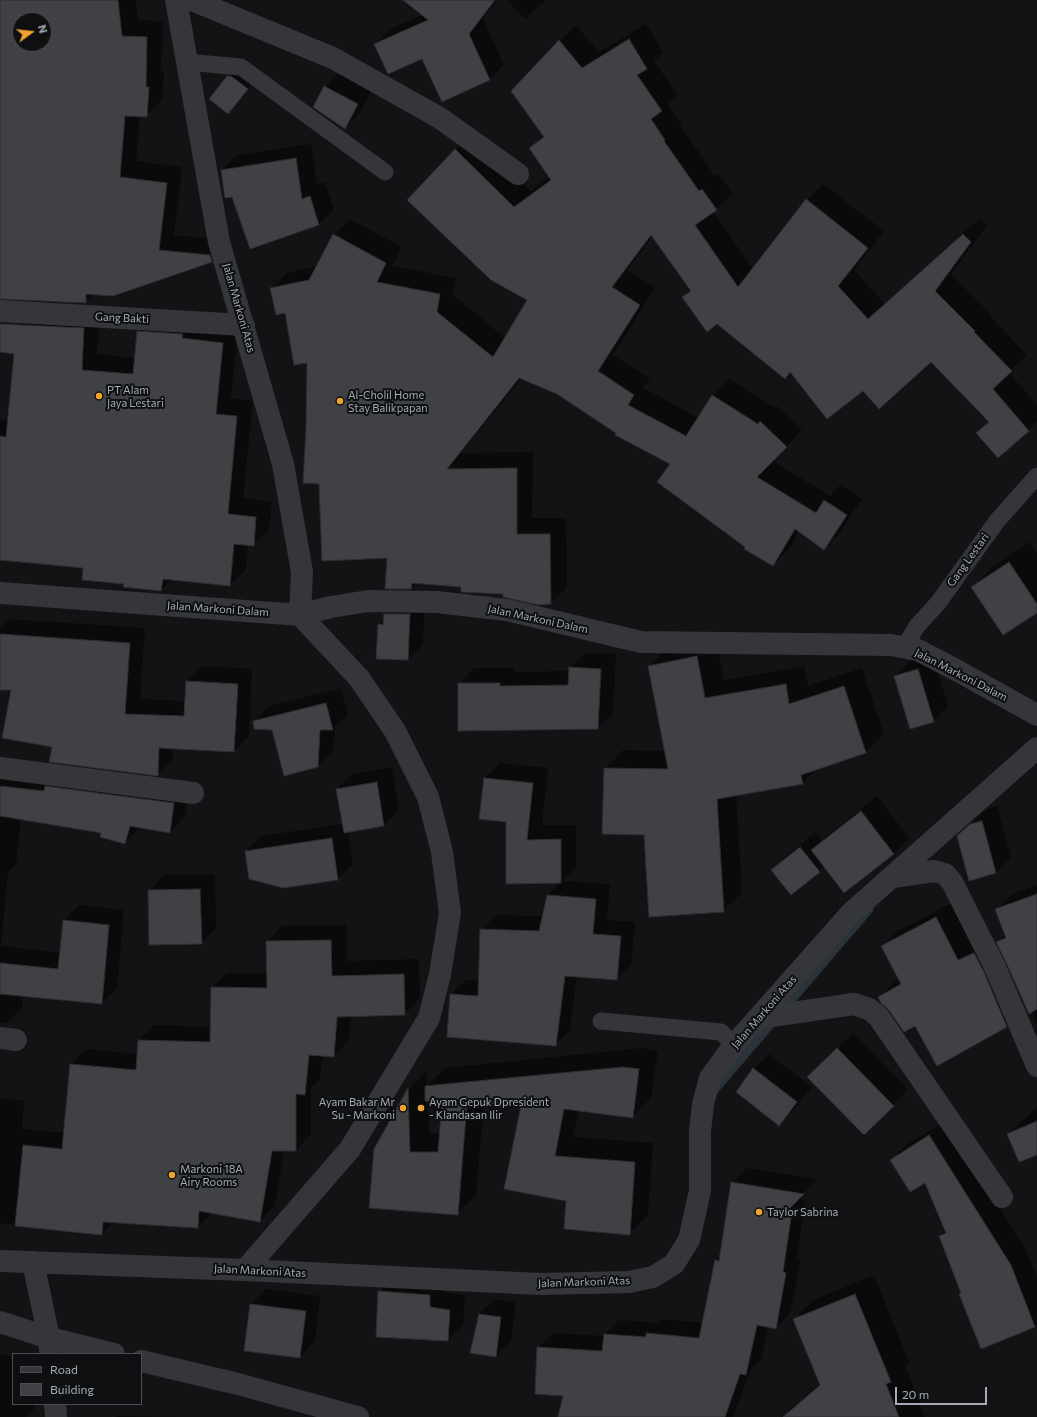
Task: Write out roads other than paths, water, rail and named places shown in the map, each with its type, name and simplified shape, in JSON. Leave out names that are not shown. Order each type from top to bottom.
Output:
[{"type":"street","name":"Jalan Markoni Atas","points":[[181,0],[186,62],[219,242],[283,464],[302,572],[300,615]]},
{"type":"street","points":[[181,0],[333,58],[440,118],[518,174]]},
{"type":"street","name":"Gang Bakti","points":[[0,311],[244,325]]},
{"type":"street","name":"Jalan Markoni Dalam","points":[[0,593],[300,615],[331,607],[368,601],[437,602],[507,610],[641,642],[891,645],[918,650],[1037,715]]},
{"type":"street","points":[[245,1270],[350,1149],[429,1018],[440,974],[450,913],[442,852],[428,797],[394,731],[359,678],[300,615]]},
{"type":"street","name":"Jalan Markoni Atas","points":[[0,1261],[245,1270],[540,1284],[630,1282],[653,1277],[674,1264],[689,1240],[700,1191],[700,1132],[703,1104],[710,1078],[734,1045],[851,913],[939,837],[1037,748]]},
{"type":"street","points":[[0,768],[193,793]]},
{"type":"street","points":[[891,878],[919,872],[934,871],[945,874],[952,882],[995,967],[1037,1066]]},
{"type":"street","points":[[758,1018],[854,1004],[868,1009],[878,1016],[1002,1197]]},
{"type":"street","points":[[33,1262],[50,1346]]},
{"type":"street","points":[[0,1322],[50,1346],[106,1353]]},
{"type":"street","points":[[142,1361],[238,1384],[358,1417]]},
{"type":"street","points":[[55,1405],[56,1417]]},
{"type":"lane","points":[[186,62],[242,66],[385,172]]},
{"type":"lane","name":"Gang Lestari","points":[[904,648],[917,626],[938,602],[997,521],[1037,476]]},
{"type":"lane","points":[[601,1021],[721,1032],[734,1045]]},
{"type":"waterway","points":[[715,1089],[869,909]]},
{"type":"place","name":"PT Alam Jaya Lestari","points":[[99,396]]},
{"type":"place","name":"Al-Cholil Home Stay Balikpapan","points":[[340,401]]},
{"type":"place","name":"Ayam Bakar Mr Su - Markoni","points":[[403,1108]]},
{"type":"place","name":"Ayam Gepuk Dpresident - Klandasan Ilir","points":[[421,1108]]},
{"type":"place","name":"Markoni 18A Airy Rooms","points":[[172,1175]]},
{"type":"place","name":"Taylor Sabrina","points":[[759,1212]]}]
